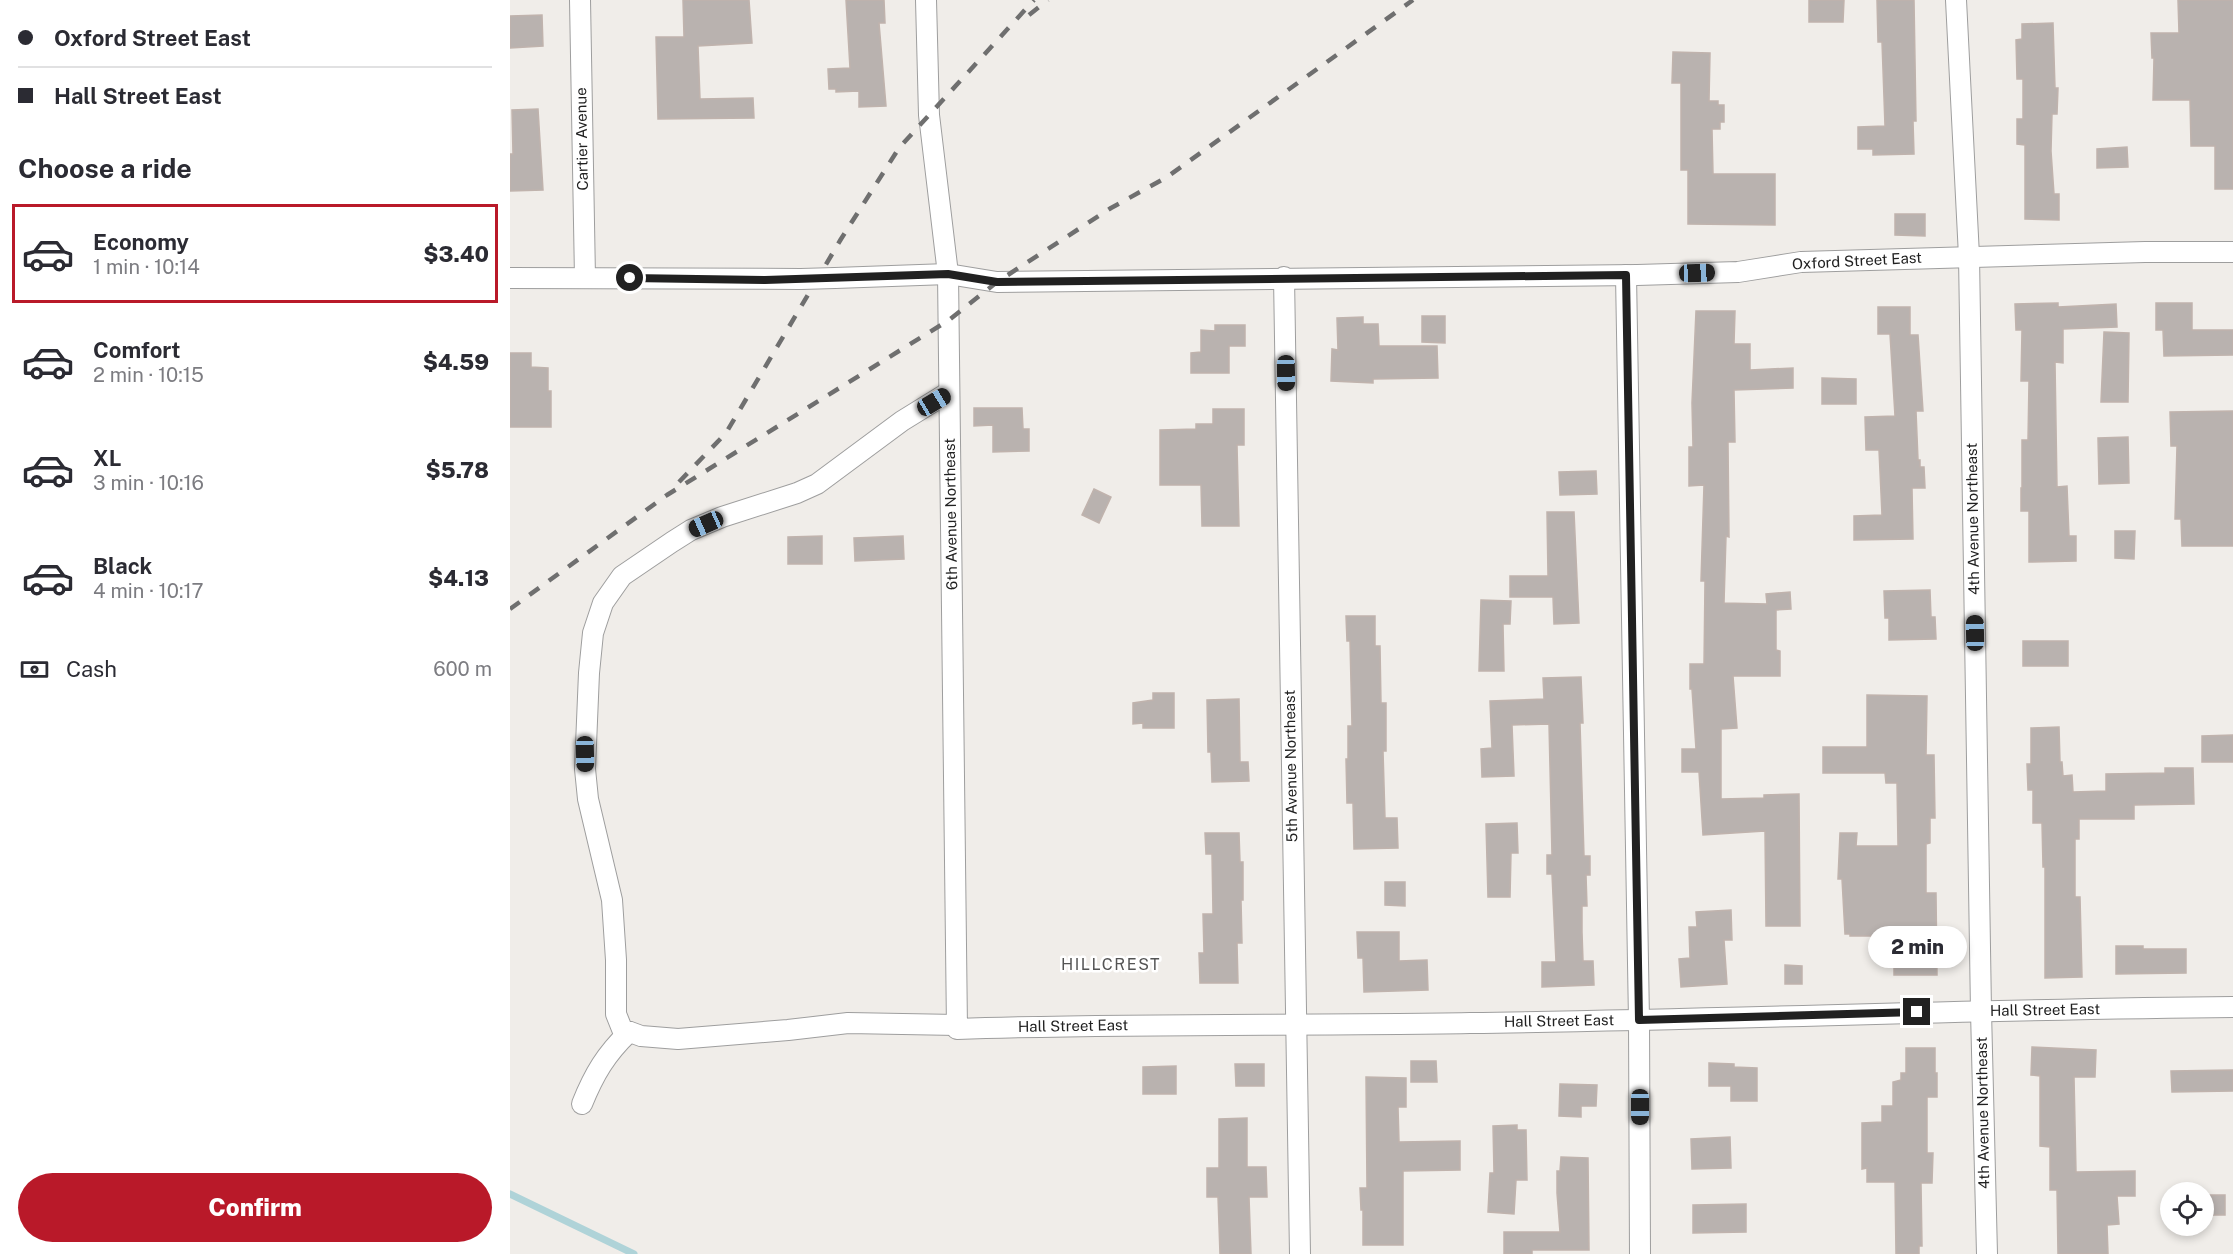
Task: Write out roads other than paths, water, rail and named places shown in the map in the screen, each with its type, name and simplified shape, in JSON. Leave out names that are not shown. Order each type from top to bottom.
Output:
[{"type":"street","name":"Cartier Avenue","points":[[580,0],[585,278]]},
{"type":"street","name":"6th Avenue Northeast","points":[[926,0],[929,116],[948,274],[957,1027]]},
{"type":"street","name":"4th Avenue Northeast","points":[[1956,0],[1970,256],[1981,1011],[1987,1254]]},
{"type":"street","name":"Oxford Street East","points":[[510,278],[801,279],[948,274],[997,282],[1284,277],[1462,278],[1738,272],[1801,262],[1970,256],[2233,252]]},
{"type":"street","points":[[1626,275],[1639,1020],[1640,1254]]},
{"type":"street","name":"5th Avenue Northeast","points":[[1284,277],[1300,1254]]},
{"type":"street","points":[[582,1104],[593,1077],[610,1050],[629,1032],[622,1029],[616,1014],[616,960],[612,900],[588,799],[585,769],[593,633],[603,603],[622,576],[672,542],[722,517],[797,493],[816,484],[902,421],[950,393]]},
{"type":"street","name":"Hall Street East","points":[[629,1032],[640,1036],[678,1039],[848,1023],[957,1027],[1296,1024],[1639,1020],[2233,1007]]},
{"type":"waterway","points":[[510,1194],[634,1254]]},
{"type":"railway","points":[[679,482],[726,433],[841,239],[899,148],[1034,0]]},
{"type":"railway","points":[[1029,15],[1048,0]]},
{"type":"railway","points":[[510,609],[667,495],[949,320],[997,282],[1111,208],[1167,177],[1413,0]]},
{"type":"district","name":"HILLCREST","points":[[1111,964]]}]
